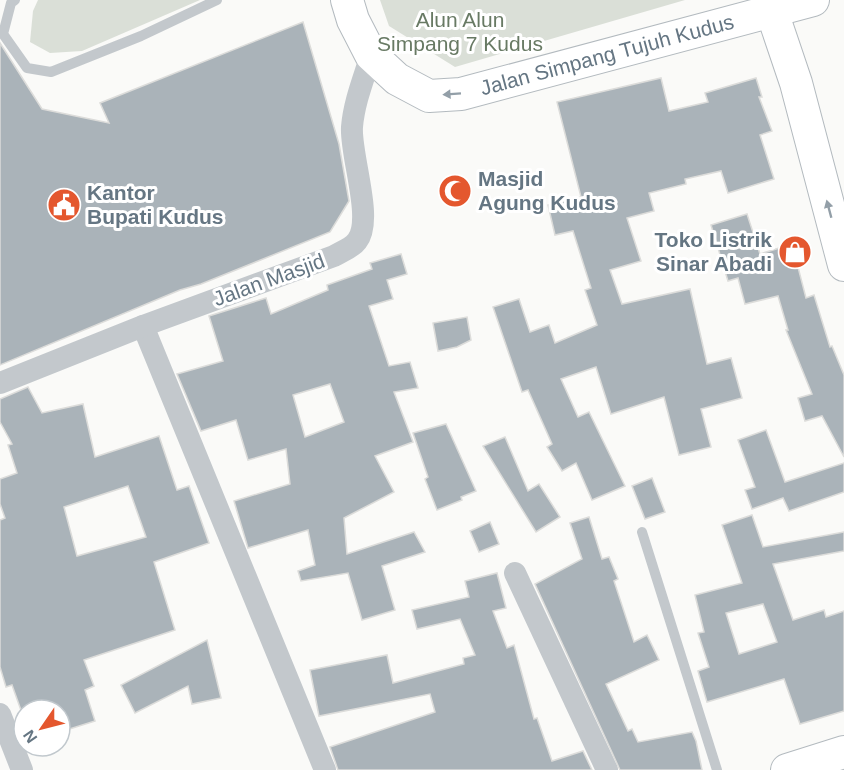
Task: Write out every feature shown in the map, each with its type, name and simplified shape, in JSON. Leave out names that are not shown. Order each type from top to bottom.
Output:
[{"type":"main road","name":"Jalan Simpang Tujuh Kudus","points":[[347,0],[352,20],[371,55],[397,79],[429,96],[461,94],[770,6],[813,0]]},
{"type":"main road","points":[[770,6],[796,83],[844,266]]},
{"type":"main road","points":[[787,770],[844,752]]},
{"type":"street","name":"Jalan Masjid","points":[[0,383],[143,326],[334,256],[357,242],[363,229],[364,215],[352,127],[356,102],[371,55]]},
{"type":"street","points":[[143,326],[325,770]]},
{"type":"street","points":[[515,573],[606,770]]},
{"type":"street","points":[[0,714],[22,770]]},
{"type":"lane","points":[[15,0],[10,3],[3,34],[27,68],[51,72],[141,36],[217,0]]},
{"type":"lane","points":[[642,532],[717,770]]},
{"type":"green space","points":[[38,0],[200,0],[82,51],[50,53],[30,42],[33,11]]},
{"type":"green space","name":"Alun Alun Simpang 7 Kudus","points":[[380,0],[685,0],[455,67],[389,26]]},
{"type":"building","points":[[303,22],[339,144],[349,201],[330,232],[201,284],[180,290],[0,365],[0,43],[42,109],[109,123],[100,103]]},
{"type":"building","points":[[661,78],[669,111],[708,102],[705,93],[756,78],[762,97],[759,97],[772,131],[760,135],[774,179],[728,193],[721,171],[685,179],[686,184],[649,193],[654,211],[627,218],[641,261],[610,270],[622,304],[690,289],[707,364],[731,358],[742,398],[701,409],[711,447],[679,455],[664,397],[611,414],[596,367],[561,379],[578,417],[589,412],[625,486],[592,500],[576,463],[562,471],[547,447],[552,444],[528,390],[522,392],[493,307],[519,299],[530,332],[549,325],[555,343],[597,325],[585,290],[591,288],[573,231],[555,235],[548,205],[581,197],[557,102]]},
{"type":"building","points":[[747,214],[760,254],[792,244],[806,298],[814,295],[830,347],[832,346],[844,375],[844,457],[822,416],[805,421],[798,398],[812,394],[786,330],[788,330],[778,296],[745,304],[738,278],[728,281],[711,225]]},
{"type":"building","points":[[401,254],[407,274],[387,280],[393,299],[369,306],[389,366],[410,362],[418,388],[394,392],[413,442],[375,456],[394,492],[344,518],[347,554],[414,532],[425,552],[382,566],[395,610],[362,620],[348,573],[301,581],[298,571],[315,565],[308,530],[248,548],[234,501],[290,484],[286,449],[248,460],[236,420],[201,431],[177,374],[223,361],[209,316],[266,298],[271,314],[328,290],[327,285],[372,269],[370,263]],"holes":[[[330,384],[344,422],[305,437],[293,395]]]},
{"type":"building","points":[[467,317],[471,340],[457,347],[438,351],[433,323]]},
{"type":"building","points":[[28,387],[42,413],[83,404],[95,457],[159,436],[177,490],[189,486],[209,543],[154,562],[175,630],[84,660],[94,686],[85,690],[95,721],[72,728],[72,698],[17,698],[12,685],[6,687],[0,667],[0,520],[5,518],[0,504],[0,479],[17,473],[8,445],[12,444],[0,422],[0,399]],"holes":[[[128,486],[146,537],[77,556],[64,507]]]},
{"type":"building","points":[[446,424],[476,491],[461,497],[462,500],[437,510],[425,479],[428,477],[413,433]]},
{"type":"building","points":[[766,430],[785,482],[844,463],[844,492],[789,511],[783,498],[752,509],[745,490],[755,487],[738,440]]},
{"type":"building","points":[[505,437],[528,491],[539,484],[560,517],[536,532],[483,446]]},
{"type":"building","points":[[652,478],[665,512],[645,519],[632,486]]},
{"type":"building","points":[[752,515],[763,547],[844,532],[844,551],[773,564],[793,620],[824,610],[826,617],[844,611],[844,711],[800,724],[784,679],[707,702],[698,671],[709,667],[698,633],[704,632],[695,595],[742,583],[722,525]],"holes":[[[763,604],[777,642],[739,654],[726,613]]]},
{"type":"building","points":[[589,517],[602,559],[609,557],[618,579],[614,581],[634,642],[647,635],[659,660],[606,684],[628,731],[632,729],[638,742],[692,732],[702,770],[620,770],[535,584],[582,559],[570,523]]},
{"type":"building","points":[[490,522],[499,544],[479,552],[470,531]]},
{"type":"building","points":[[497,573],[506,608],[493,611],[507,648],[514,645],[534,719],[537,718],[552,761],[583,751],[592,770],[338,770],[330,747],[435,712],[430,694],[319,716],[310,670],[387,655],[393,683],[464,664],[463,658],[475,655],[460,619],[417,629],[412,610],[469,597],[465,581]]},
{"type":"building","points":[[207,640],[221,698],[192,704],[188,686],[135,713],[121,685]]},
{"type":"place","name":"Masjid Agung Kudus","points":[[455,191]]},
{"type":"place","name":"Kantor Bupati Kudus","points":[[64,205]]},
{"type":"place","name":"Toko Listrik Sinar Abadi","points":[[795,252]]}]
